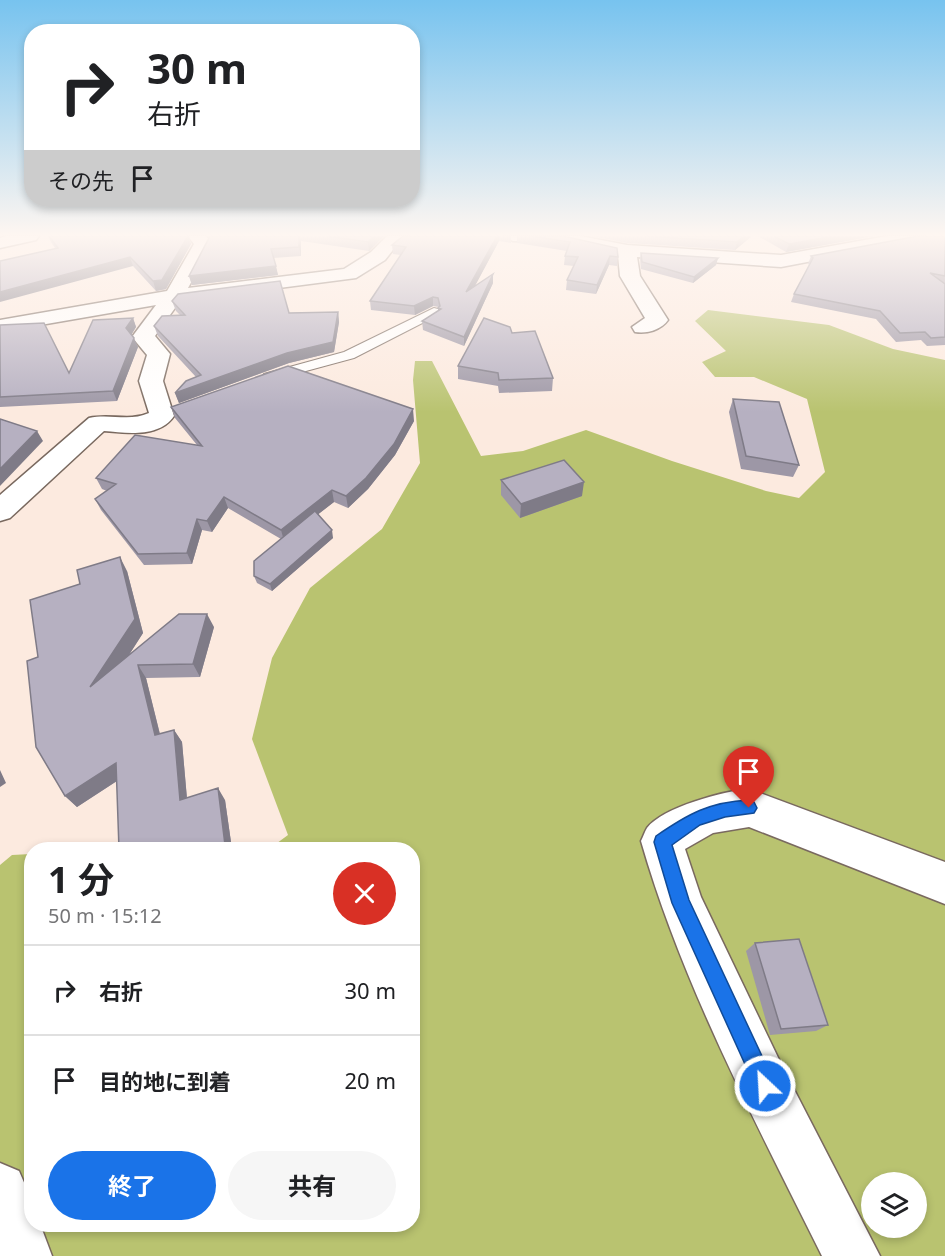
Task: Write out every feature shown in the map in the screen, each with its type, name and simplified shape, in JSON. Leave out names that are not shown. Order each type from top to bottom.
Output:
[{"type":"street","points":[[0,326],[185,295]]},
{"type":"street","points":[[641,295],[657,320],[643,327]]},
{"type":"street","points":[[0,511],[98,423],[141,426],[167,414],[151,381],[159,354],[143,337],[174,296]]},
{"type":"street","points":[[852,1256],[765,1086],[686,913],[662,842],[695,819],[725,809],[749,808],[945,883]]},
{"type":"street","points":[[0,1190],[24,1256]]},
{"type":"lane","points":[[254,383],[295,368],[349,355],[434,312]]},
{"type":"green space","points":[[708,310],[829,325],[893,349],[945,360],[945,1256],[0,1256],[0,865],[12,855],[24,854],[24,1232],[420,1232],[420,842],[278,842],[288,835],[252,739],[272,658],[310,588],[382,529],[420,463],[413,380],[415,361],[432,361],[481,456],[523,451],[586,430],[672,461],[766,491],[799,498],[825,472],[807,399],[754,377],[715,377],[702,362],[726,351],[695,321]]},
{"type":"building","points":[[177,295],[284,295],[289,313],[338,312],[333,342],[287,353],[175,393],[186,381],[201,375],[154,326],[162,316],[185,315],[172,301]]},
{"type":"building","points":[[374,295],[484,295],[464,337],[422,321],[441,309],[438,308],[440,306],[438,298],[433,297],[414,306],[370,301]]},
{"type":"building","points":[[797,295],[945,295],[945,337],[931,338],[925,332],[900,333],[880,311]]},
{"type":"building","points":[[133,318],[126,328],[134,338],[113,391],[0,397],[0,325],[44,323],[69,373],[93,320]]},
{"type":"building","points":[[484,318],[510,327],[512,333],[535,331],[553,378],[499,380],[498,373],[458,366]]},
{"type":"building","points":[[288,366],[413,409],[394,444],[366,478],[346,496],[332,490],[281,530],[224,497],[207,521],[197,519],[187,553],[138,554],[95,499],[116,484],[96,478],[135,435],[202,446],[171,407]]},
{"type":"building","points":[[733,399],[779,402],[799,465],[746,456]]},
{"type":"building","points":[[0,419],[37,431],[0,469]]},
{"type":"building","points":[[564,460],[584,482],[521,504],[501,480]]},
{"type":"building","points":[[315,511],[332,530],[270,584],[254,576],[254,561]]},
{"type":"building","points":[[120,557],[135,619],[90,687],[179,614],[207,614],[193,664],[138,665],[155,735],[174,730],[180,800],[218,788],[225,842],[119,842],[116,763],[65,796],[36,747],[27,661],[38,657],[30,600],[80,584],[77,570]]},
{"type":"building","points":[[799,939],[828,1025],[781,1029],[755,943]]},
{"type":"route","points":[[749,808],[725,809],[695,819],[662,842],[681,903],[765,1086]]}]
